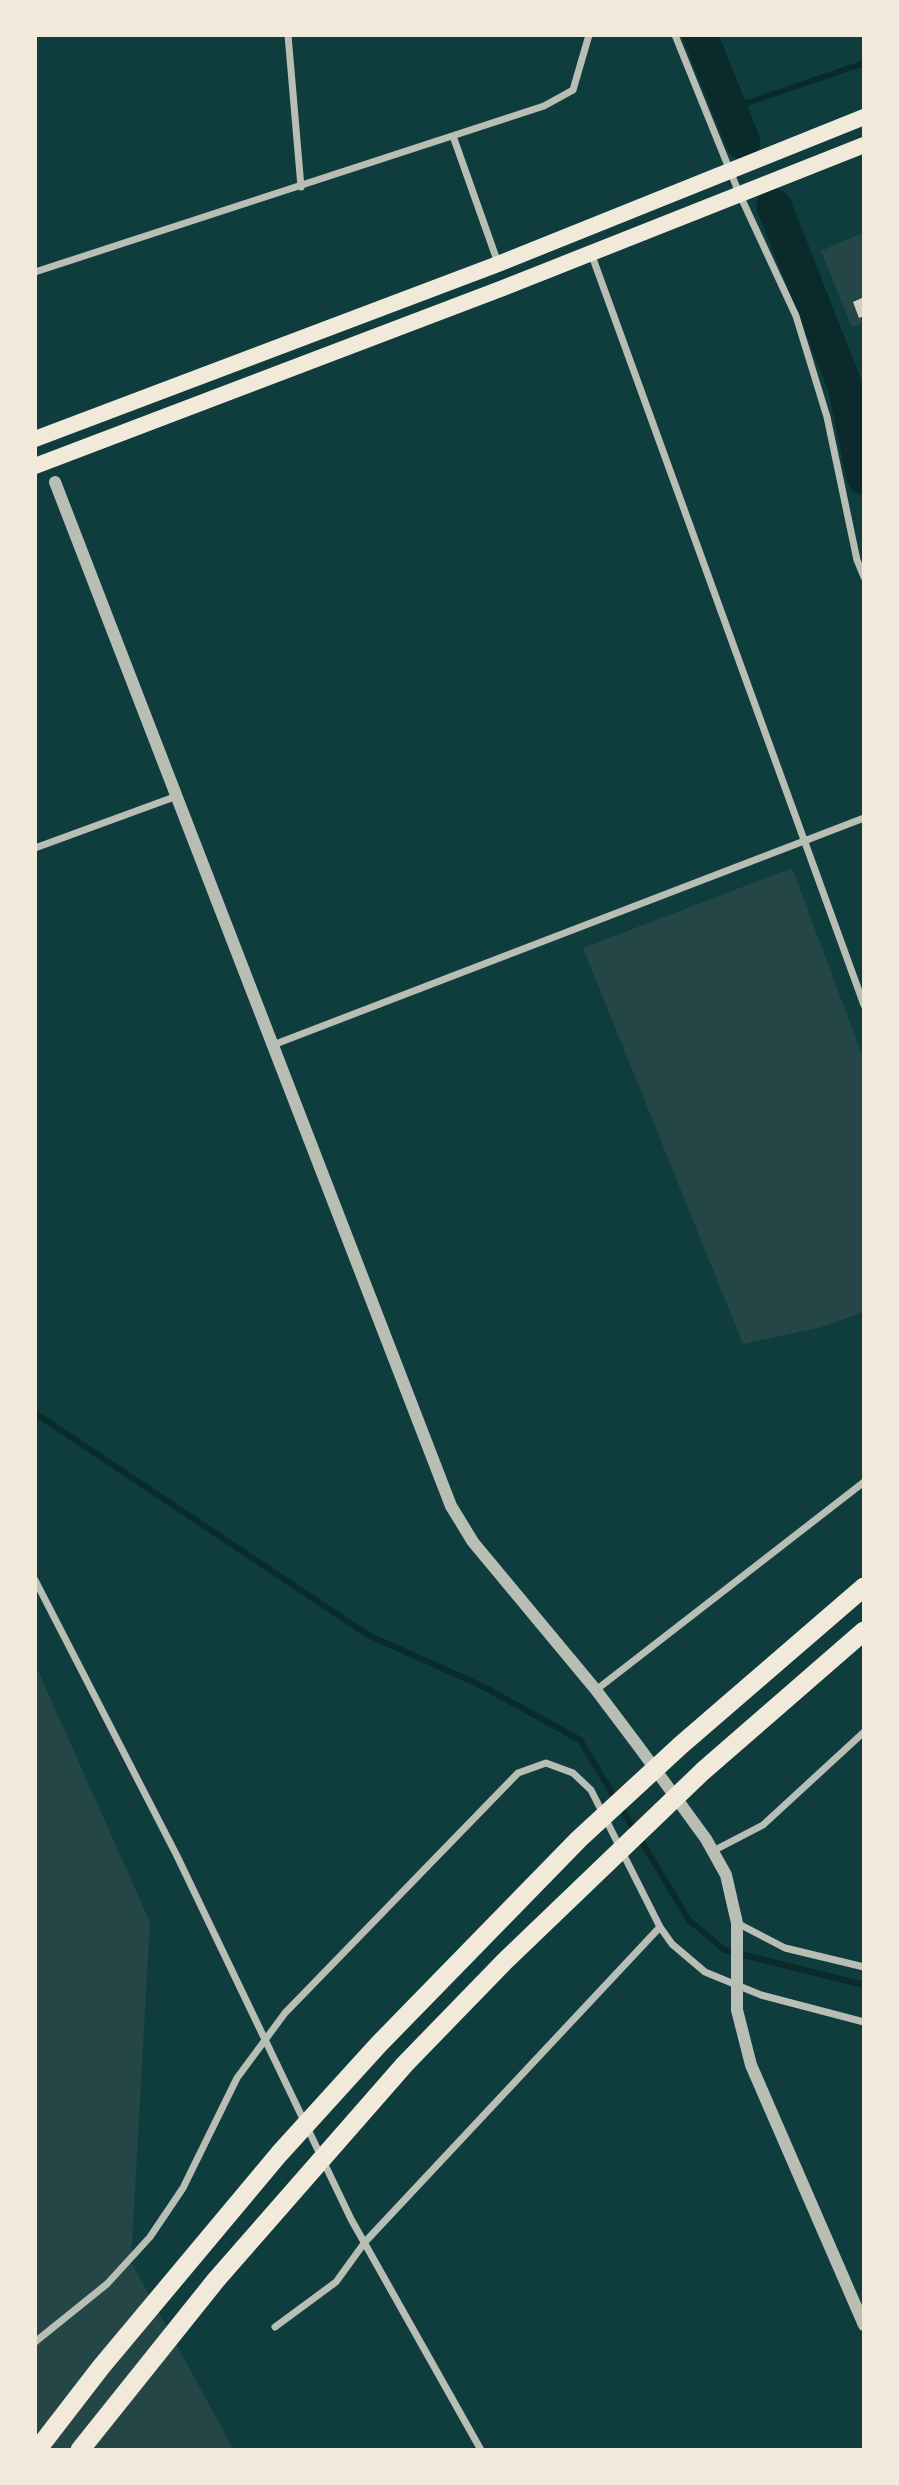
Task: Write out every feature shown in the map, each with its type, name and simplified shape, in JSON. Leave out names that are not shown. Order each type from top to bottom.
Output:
[{"type":"highway","points":[[37,2450],[101,2367],[279,2154],[379,2044],[579,1839],[681,1745],[864,1587]]},
{"type":"highway","points":[[80,2450],[216,2280],[387,2084],[505,1961],[604,1866],[703,1772],[864,1631]]},
{"type":"main road","points":[[35,439],[498,264],[864,117]]},
{"type":"main road","points":[[35,466],[864,145]]},
{"type":"street","points":[[288,35],[301,187]]},
{"type":"street","points":[[35,272],[544,106],[573,90],[589,35]]},
{"type":"street","points":[[676,35],[739,193],[796,316],[827,417],[857,560],[864,577]]},
{"type":"street","points":[[453,136],[498,264]]},
{"type":"street","points":[[591,252],[864,1005]]},
{"type":"street","points":[[55,482],[451,1506],[473,1542],[596,1690],[713,1851],[726,1875],[737,1923],[737,2010],[751,2065],[864,2326]]},
{"type":"street","points":[[35,848],[177,796]]},
{"type":"street","points":[[273,1045],[864,818]]},
{"type":"street","points":[[596,1690],[864,1482]]},
{"type":"street","points":[[35,1580],[177,1856],[351,2219],[481,2450]]},
{"type":"street","points":[[713,1851],[763,1825],[864,1732]]},
{"type":"street","points":[[35,2342],[107,2284],[150,2237],[183,2188],[237,2078],[285,2013],[518,1773],[546,1763],[573,1773],[591,1790],[660,1927],[672,1944],[705,1972],[738,1987],[864,2022]]},
{"type":"street","points":[[737,1923],[785,1948],[864,1967]]},
{"type":"street","points":[[275,2327],[336,2282],[365,2242],[660,1927]]},
{"type":"shaded area","points":[[864,232],[864,323],[852,327],[821,251]]},
{"type":"shaded area","points":[[792,868],[864,1060],[864,1312],[822,1327],[743,1344],[583,948]]},
{"type":"shaded area","points":[[35,1664],[150,1922],[131,2262],[234,2450],[35,2450]]},
{"type":"building","points":[[864,297],[864,316],[859,318],[853,302]]},
{"type":"waterway","points":[[700,35],[743,142]]},
{"type":"waterway","points":[[730,109],[864,63]]},
{"type":"waterway","points":[[774,206],[845,386],[864,477]]},
{"type":"waterway","points":[[35,1413],[368,1635],[482,1686],[580,1740],[689,1920],[724,1950],[864,1985]]}]
